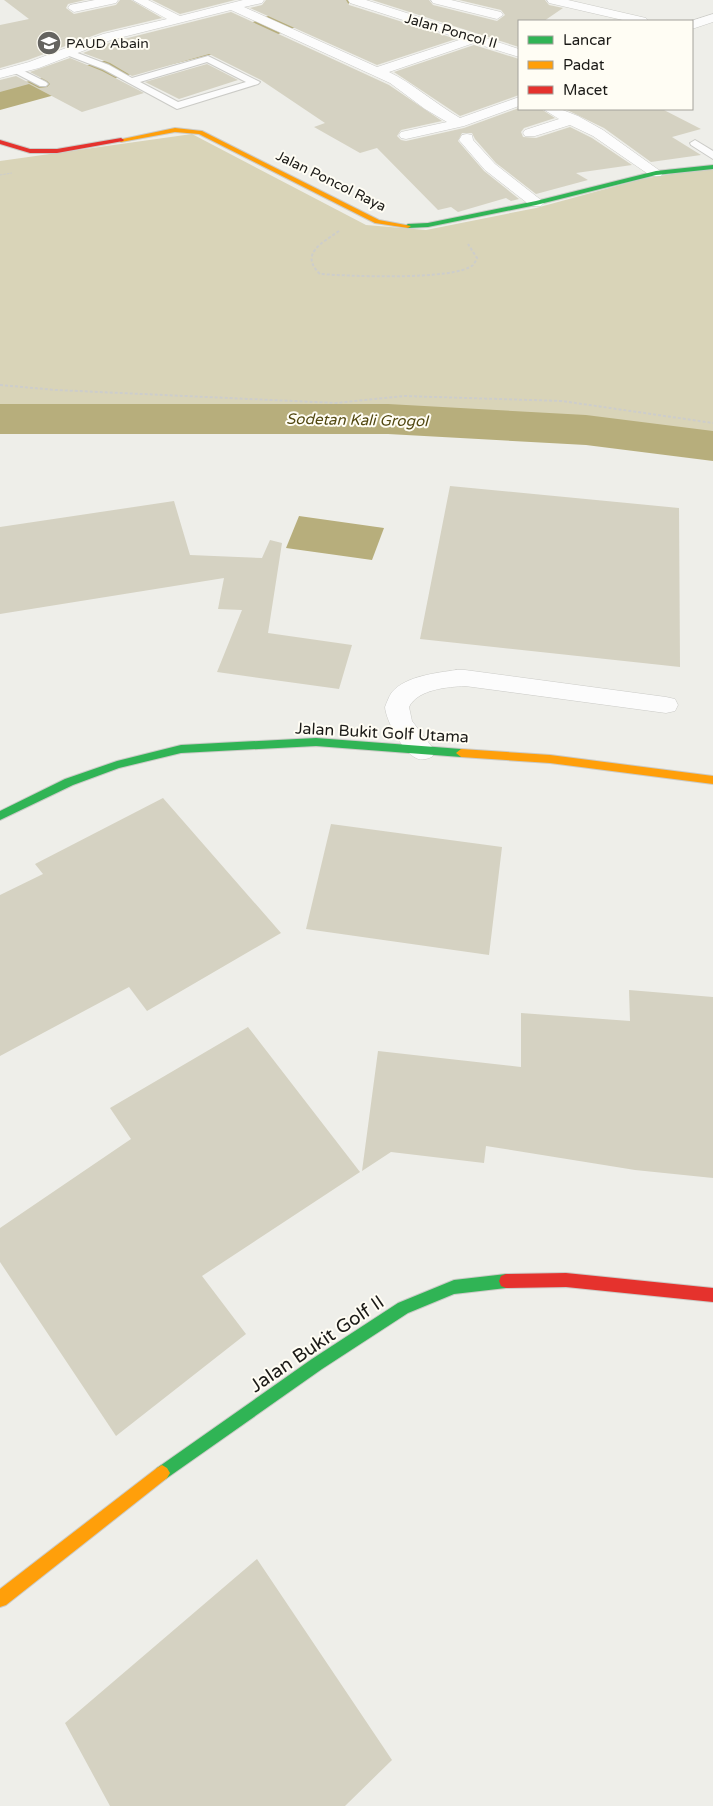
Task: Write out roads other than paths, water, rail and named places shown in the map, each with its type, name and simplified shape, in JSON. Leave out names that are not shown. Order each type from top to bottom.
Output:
[{"type":"street","points":[[74,8],[112,0]]},
{"type":"street","points":[[139,0],[177,18]]},
{"type":"street","points":[[0,74],[107,37],[177,18],[258,0]]},
{"type":"street","name":"Jalan Poncol II","points":[[354,0],[518,53]]},
{"type":"street","points":[[437,0],[497,15]]},
{"type":"street","points":[[553,0],[638,20]]},
{"type":"street","points":[[232,6],[395,80],[440,113],[459,123]]},
{"type":"street","points":[[693,27],[713,18]]},
{"type":"street","points":[[693,27],[705,33]]},
{"type":"street","points":[[376,72],[473,39]]},
{"type":"street","points":[[406,135],[459,123],[518,101]]},
{"type":"street","points":[[552,110],[612,142],[656,173]]},
{"type":"street","points":[[530,133],[572,119]]},
{"type":"street","name":"Jalan Poncol Raya","points":[[0,142],[18,149],[42,152],[175,130],[193,130],[378,222],[389,225],[428,224],[536,203],[656,173],[713,166]]},
{"type":"street","points":[[467,138],[466,140],[490,167],[536,203]]},
{"type":"street","points":[[424,751],[398,716],[397,704],[403,695],[419,687],[451,678],[465,678],[666,704]]},
{"type":"street","name":"Jalan Bukit Golf Utama","points":[[0,816],[69,782],[117,765],[181,749],[316,742],[550,759],[713,780]]},
{"type":"street","name":"Jalan Bukit Golf II","points":[[0,1599],[166,1470],[317,1364],[403,1308],[454,1287],[507,1281],[566,1280],[713,1295]]},
{"type":"lane","points":[[66,52],[89,59],[106,67],[131,81],[177,106],[254,82],[208,59],[131,81]]},
{"type":"lane","points":[[16,70],[43,84]]},
{"type":"lane","points":[[694,143],[713,156]]},
{"type":"waterway","points":[[0,100],[126,65],[262,33],[264,29],[336,0]]},
{"type":"waterway","name":"Sodetan Kali Grogol","points":[[0,419],[388,419],[586,430],[713,446]]},
{"type":"place","name":"PAUD Abain","points":[[49,43]]}]
